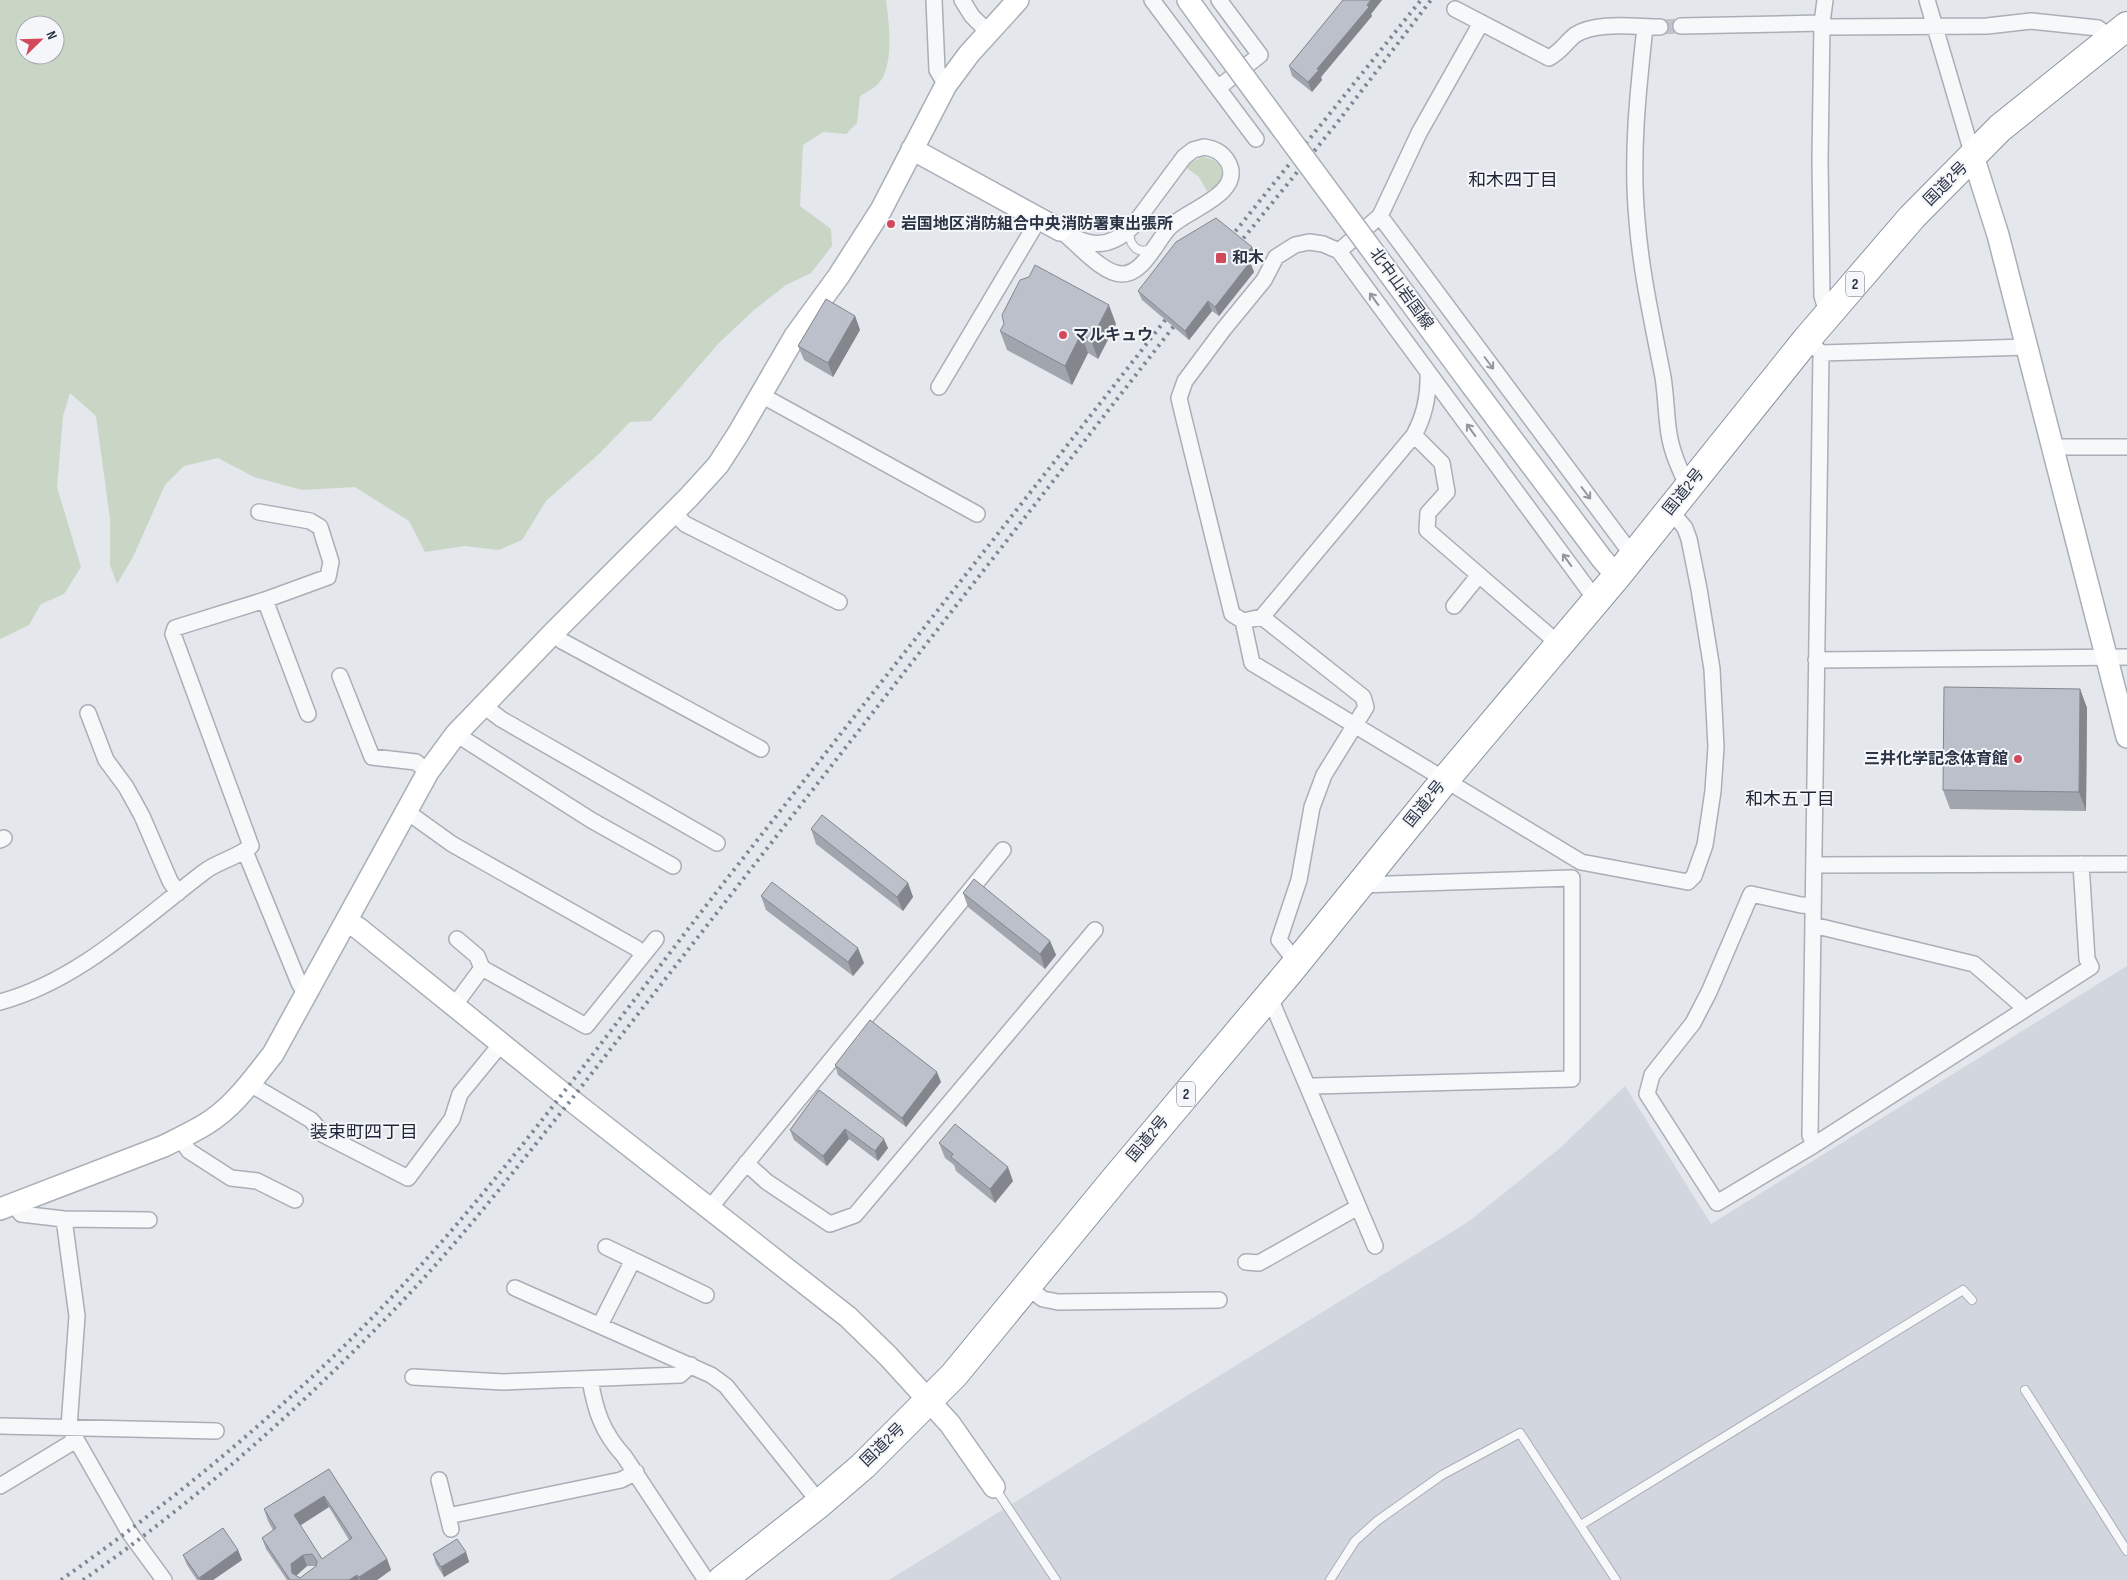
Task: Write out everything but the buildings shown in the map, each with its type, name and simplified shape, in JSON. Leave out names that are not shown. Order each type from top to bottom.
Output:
[{"type":"highway","name":"国道2号","points":[[722,1580],[820,1503],[863,1466],[954,1375],[1297,963],[1444,780],[1625,566],[1688,487],[1814,346],[1828,316],[1912,217],[2000,128],[2120,32]]},
{"type":"street","points":[[934,0],[937,70],[946,85]]},
{"type":"street","points":[[962,0],[972,16],[988,32]]},
{"type":"street","points":[[7,1206],[180,1138],[207,1124],[233,1102],[250,1084],[274,1054],[428,772],[456,734],[554,632],[674,513],[718,465],[795,336],[838,277],[881,210],[946,85],[988,32],[1018,0]]},
{"type":"street","points":[[1152,0],[1256,140]]},
{"type":"street","name":"北中山岩国線","points":[[1188,0],[1602,559],[1625,566]]},
{"type":"street","points":[[1218,88],[1260,54],[1219,0]]},
{"type":"street","points":[[1825,0],[1822,23],[1820,161],[1822,296],[1828,316]]},
{"type":"street","points":[[1926,0],[1998,235],[2053,447],[2117,656],[2127,737]]},
{"type":"street","points":[[1455,9],[1549,58],[1559,52],[1575,35],[1594,27],[1653,27],[1637,94],[1634,154],[1637,220],[1646,289],[1664,386],[1669,435],[1688,487]]},
{"type":"street","points":[[1681,26],[1822,23],[1828,27],[1988,26],[2030,21],[2120,32]]},
{"type":"street","points":[[1339,251],[1380,216],[1419,133],[1481,23]]},
{"type":"street","points":[[912,149],[1060,230],[1086,243],[1099,244],[1111,242],[1123,236],[1132,227],[1184,157],[1193,150],[1204,147],[1215,149],[1224,156],[1230,165],[1230,177],[1227,188],[1175,222],[1140,265],[1132,272],[1120,274],[1110,270],[1084,252],[1060,230]]},
{"type":"street","points":[[1380,216],[1460,324],[1625,566]]},
{"type":"street","points":[[939,387],[1040,219]]},
{"type":"street","points":[[1428,372],[1429,392],[1422,420],[1414,435],[1262,617],[1243,621],[1232,614],[1179,398],[1185,381],[1264,280],[1276,257],[1295,245],[1308,242],[1323,244],[1339,251],[1596,600]]},
{"type":"street","points":[[1814,1145],[1810,1135],[1816,660],[1814,346],[2028,347]]},
{"type":"street","points":[[761,395],[976,514]]},
{"type":"street","points":[[1414,435],[1442,463],[1447,492],[1428,513],[1427,530],[1559,644]]},
{"type":"street","points":[[2053,447],[2127,447]]},
{"type":"street","points":[[1243,621],[1252,664],[1581,862],[1688,882],[1694,876],[1705,845],[1713,791],[1716,747],[1712,669],[1699,589],[1685,528],[1670,510]]},
{"type":"street","points":[[0,1002],[12,999],[76,968],[178,893],[206,870],[245,851],[251,846],[173,634],[175,628],[324,580],[328,577],[331,562],[320,527],[310,521],[259,512]]},
{"type":"street","points":[[674,513],[685,524],[839,602]]},
{"type":"street","points":[[1454,606],[1479,575]]},
{"type":"street","points":[[264,600],[308,714]]},
{"type":"street","points":[[1262,617],[1363,697],[1366,707],[1324,775],[1312,807],[1299,880],[1279,940],[1297,963]]},
{"type":"street","points":[[554,632],[562,641],[761,749]]},
{"type":"street","points":[[1816,660],[2117,656]]},
{"type":"street","points":[[340,676],[372,757],[416,762],[428,772]]},
{"type":"street","points":[[484,706],[501,719],[717,843]]},
{"type":"street","points":[[88,713],[106,760],[126,787],[142,816],[170,882],[178,893]]},
{"type":"street","points":[[456,734],[591,820],[672,866]]},
{"type":"street","points":[[406,811],[452,844],[636,948],[642,954]]},
{"type":"street","points":[[709,1209],[1003,850]]},
{"type":"street","points":[[245,851],[299,983],[306,995]]},
{"type":"street","points":[[1813,906],[1751,894],[1709,992],[1697,1015],[1652,1075],[1647,1094],[1717,1203],[1814,1145],[2091,967],[2087,959],[2081,864]]},
{"type":"street","points":[[1814,865],[2127,864]]},
{"type":"street","points":[[1308,1089],[1324,1086],[1572,1080],[1572,878],[1360,885]]},
{"type":"street","points":[[347,922],[358,928],[501,1044],[848,1317],[888,1356],[950,1424],[994,1487]]},
{"type":"street","points":[[1813,925],[1974,964],[2018,1002],[2024,1010]]},
{"type":"street","points":[[746,1163],[767,1182],[830,1224],[855,1215],[1095,930]]},
{"type":"street","points":[[457,939],[477,956],[482,968],[586,1026],[642,954],[656,939]]},
{"type":"street","points":[[454,1006],[482,968]]},
{"type":"street","points":[[1266,998],[1272,1005],[1376,1246]]},
{"type":"street","points":[[250,1084],[311,1120],[324,1135],[408,1178],[452,1119],[460,1094],[501,1044]]},
{"type":"street","points":[[180,1138],[189,1152],[231,1178],[257,1181],[295,1200]]},
{"type":"street","points":[[7,1206],[20,1214],[64,1219],[149,1220]]},
{"type":"street","points":[[1246,1262],[1259,1263],[1358,1207]]},
{"type":"street","points":[[64,1219],[77,1316],[73,1433],[129,1532],[164,1580]]},
{"type":"street","points":[[606,1246],[706,1295]]},
{"type":"street","points":[[600,1325],[633,1260]]},
{"type":"street","points":[[1027,1287],[1043,1299],[1058,1302],[1219,1300]]},
{"type":"street","points":[[515,1288],[691,1364],[711,1375],[726,1386],[820,1503]]},
{"type":"street","points":[[413,1377],[504,1382],[680,1375],[691,1364]]},
{"type":"street","points":[[590,1379],[594,1404],[609,1440],[636,1472],[706,1580]]},
{"type":"street","points":[[0,1426],[73,1433],[216,1431]]},
{"type":"street","points":[[0,1486],[73,1433]]},
{"type":"street","points":[[439,1480],[450,1523],[622,1480],[636,1472]]},
{"type":"lane","points":[[1132,227],[1129,236],[1131,244],[1138,250],[1148,250],[1155,245]]},
{"type":"lane","points":[[1581,1525],[1963,1290],[1972,1300]]},
{"type":"lane","points":[[2025,1390],[2127,1551]]},
{"type":"lane","points":[[1330,1580],[1356,1541],[1377,1521],[1442,1475],[1520,1433],[1616,1580]]},
{"type":"lane","points":[[994,1487],[1056,1580]]},
{"type":"shaded area","points":[[2127,966],[2127,1580],[889,1580],[1468,1222],[1559,1149],[1625,1086],[1711,1224]]},
{"type":"green space","points":[[0,0],[886,0],[889,57],[883,78],[877,85],[860,96],[857,123],[846,134],[823,132],[803,145],[800,206],[831,229],[832,246],[811,273],[786,285],[754,310],[718,344],[651,421],[630,422],[601,452],[546,501],[522,540],[499,550],[464,546],[425,552],[409,521],[355,487],[302,490],[254,477],[218,458],[184,466],[165,485],[133,557],[117,584],[110,565],[110,519],[96,416],[70,393],[63,416],[57,487],[81,567],[64,594],[41,604],[29,625],[0,639]]},
{"type":"green space","points":[[1202,157],[1216,162],[1221,171],[1219,182],[1207,191],[1199,177],[1184,166]]},
{"type":"tunnel","points":[[1660,27],[1681,26]]},
{"type":"railway","points":[[1226,243],[1421,0]]},
{"type":"railway","points":[[1234,250],[1337,123],[1431,0]]},
{"type":"railway","points":[[61,1580],[152,1513],[240,1442],[363,1327],[447,1236],[574,1079],[737,866],[1173,310]]},
{"type":"railway","points":[[83,1580],[173,1513],[303,1401],[422,1280],[498,1192],[571,1100],[1181,317]]},
{"type":"place","name":"岩国地区消防組合中央消防署東出張所","points":[[891,224]]},
{"type":"place","name":"和木","points":[[1221,258]]},
{"type":"place","name":"マルキュウ","points":[[1063,335]]},
{"type":"place","name":"三井化学記念体育館","points":[[2018,759]]},
{"type":"district","name":"和木四丁目","points":[[1513,180]]},
{"type":"district","name":"和木五丁目","points":[[1790,799]]},
{"type":"district","name":"装束町四丁目","points":[[364,1132]]}]
